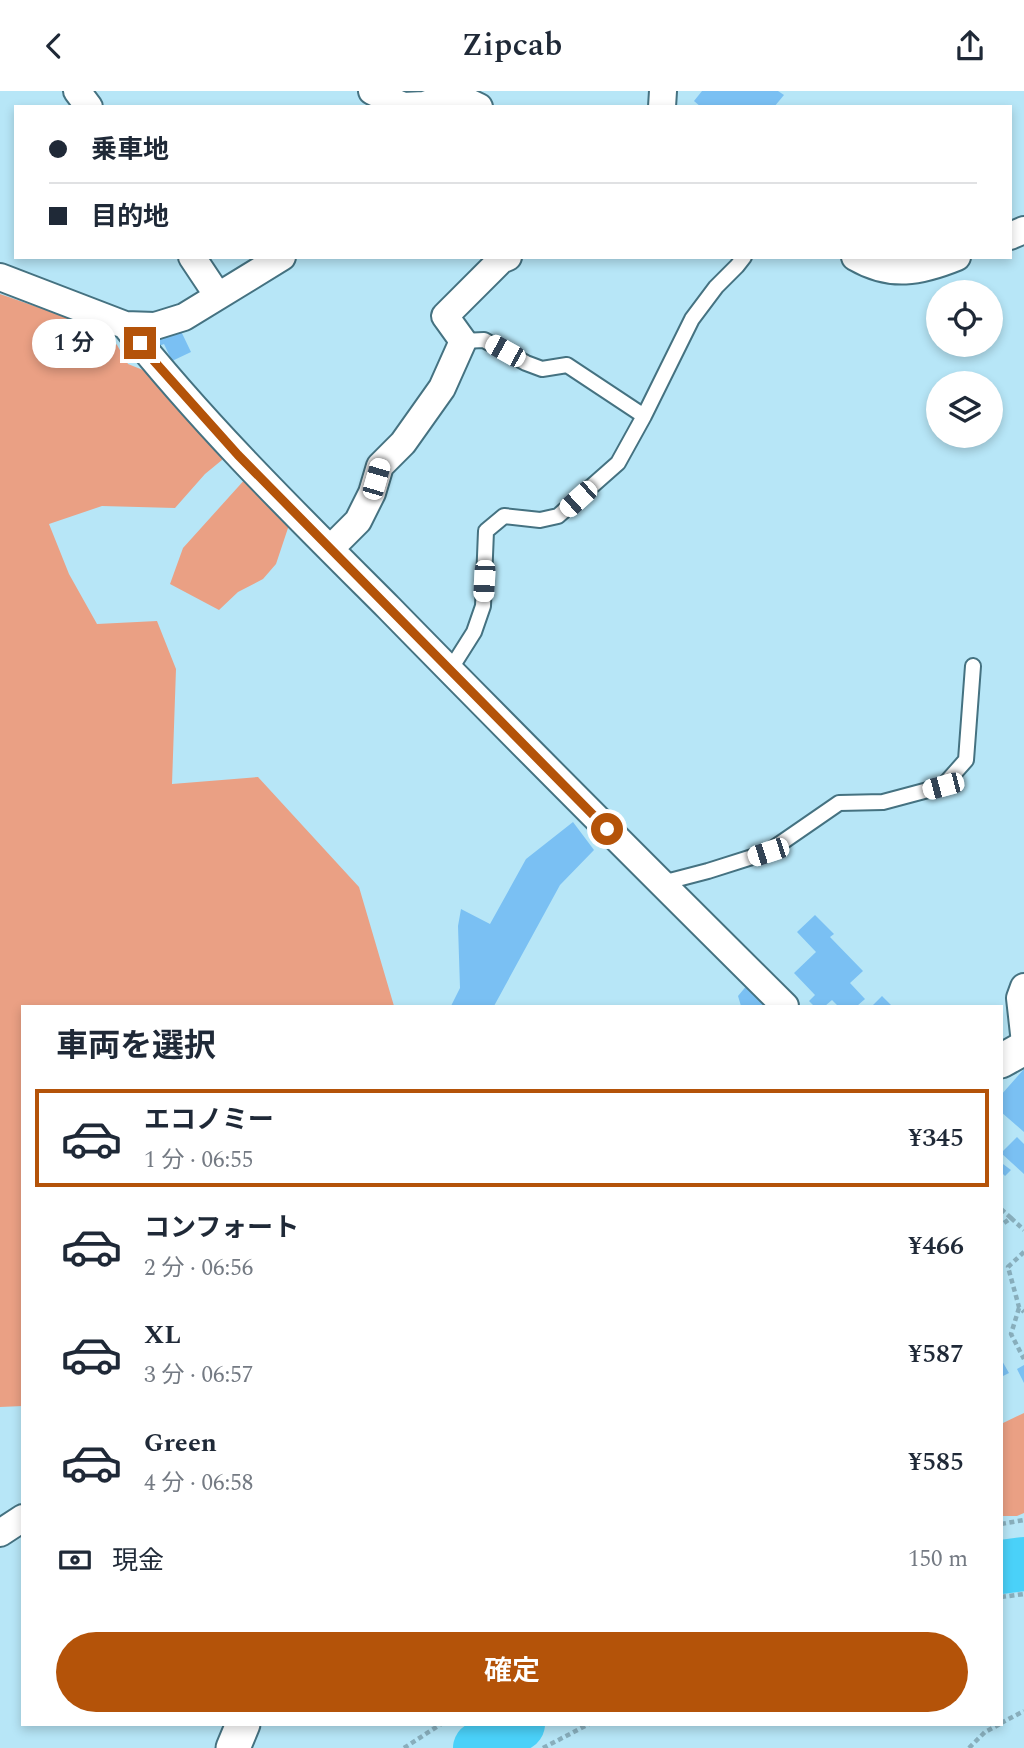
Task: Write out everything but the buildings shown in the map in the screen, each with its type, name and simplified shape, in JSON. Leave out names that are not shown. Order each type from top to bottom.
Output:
[{"type":"street","points":[[372,91],[401,105]]},
{"type":"street","points":[[424,105],[454,95],[475,105]]},
{"type":"street","points":[[193,259],[218,296]]},
{"type":"street","points":[[0,277],[125,325],[155,325],[184,317],[279,259]]},
{"type":"street","points":[[330,548],[358,521],[372,493],[380,466],[402,443],[442,388],[463,341],[445,316],[503,259]]},
{"type":"street","points":[[858,259],[871,267],[902,272],[952,259]]},
{"type":"street","points":[[125,325],[238,455],[784,1005]]},
{"type":"street","points":[[1024,987],[1020,998],[1024,1034]]},
{"type":"street","points":[[1003,1060],[1024,1048]]},
{"type":"street","points":[[0,1533],[21,1519]]},
{"type":"street","points":[[233,1748],[242,1726]]},
{"type":"lane","points":[[450,670],[474,632],[482,606],[486,531],[504,516],[540,520],[558,516],[618,463],[692,319],[716,287],[742,259]]},
{"type":"lane","points":[[463,341],[484,340],[542,369],[567,365],[644,416]]},
{"type":"lane","points":[[662,883],[768,852],[839,803],[883,802],[943,786],[966,760],[973,666]]},
{"type":"path","points":[[1003,1211],[1024,1230]]},
{"type":"path","points":[[1003,1224],[1011,1218]]},
{"type":"path","points":[[1024,1252],[1008,1267],[1019,1307],[1024,1312]]},
{"type":"path","points":[[1019,1307],[1011,1334],[1024,1359]]},
{"type":"path","points":[[1003,1524],[1024,1520]]},
{"type":"path","points":[[1003,1597],[1024,1594]]},
{"type":"path","points":[[1003,1722],[1024,1711]]},
{"type":"path","points":[[404,1748],[438,1726]]},
{"type":"path","points":[[543,1748],[585,1726]]},
{"type":"path","points":[[969,1748],[985,1732],[996,1726]]},
{"type":"shaded area","points":[[0,294],[103,330],[117,345],[128,364],[148,372],[224,451],[222,460],[205,474],[175,508],[102,506],[49,524],[69,574],[97,624],[157,621],[176,669],[172,784],[258,777],[359,887],[394,1005],[21,1005],[21,1406],[0,1407]]},
{"type":"shaded area","points":[[247,477],[290,522],[276,564],[263,579],[238,592],[219,610],[170,584],[183,548]]},
{"type":"shaded area","points":[[1024,1413],[1024,1513],[1017,1516],[1003,1516],[1003,1423]]},
{"type":"waterway","points":[[1003,1567],[1024,1564]]},
{"type":"waterway","points":[[480,1748],[515,1726]]},
{"type":"route","points":[[140,343],[238,455],[607,829]]}]
